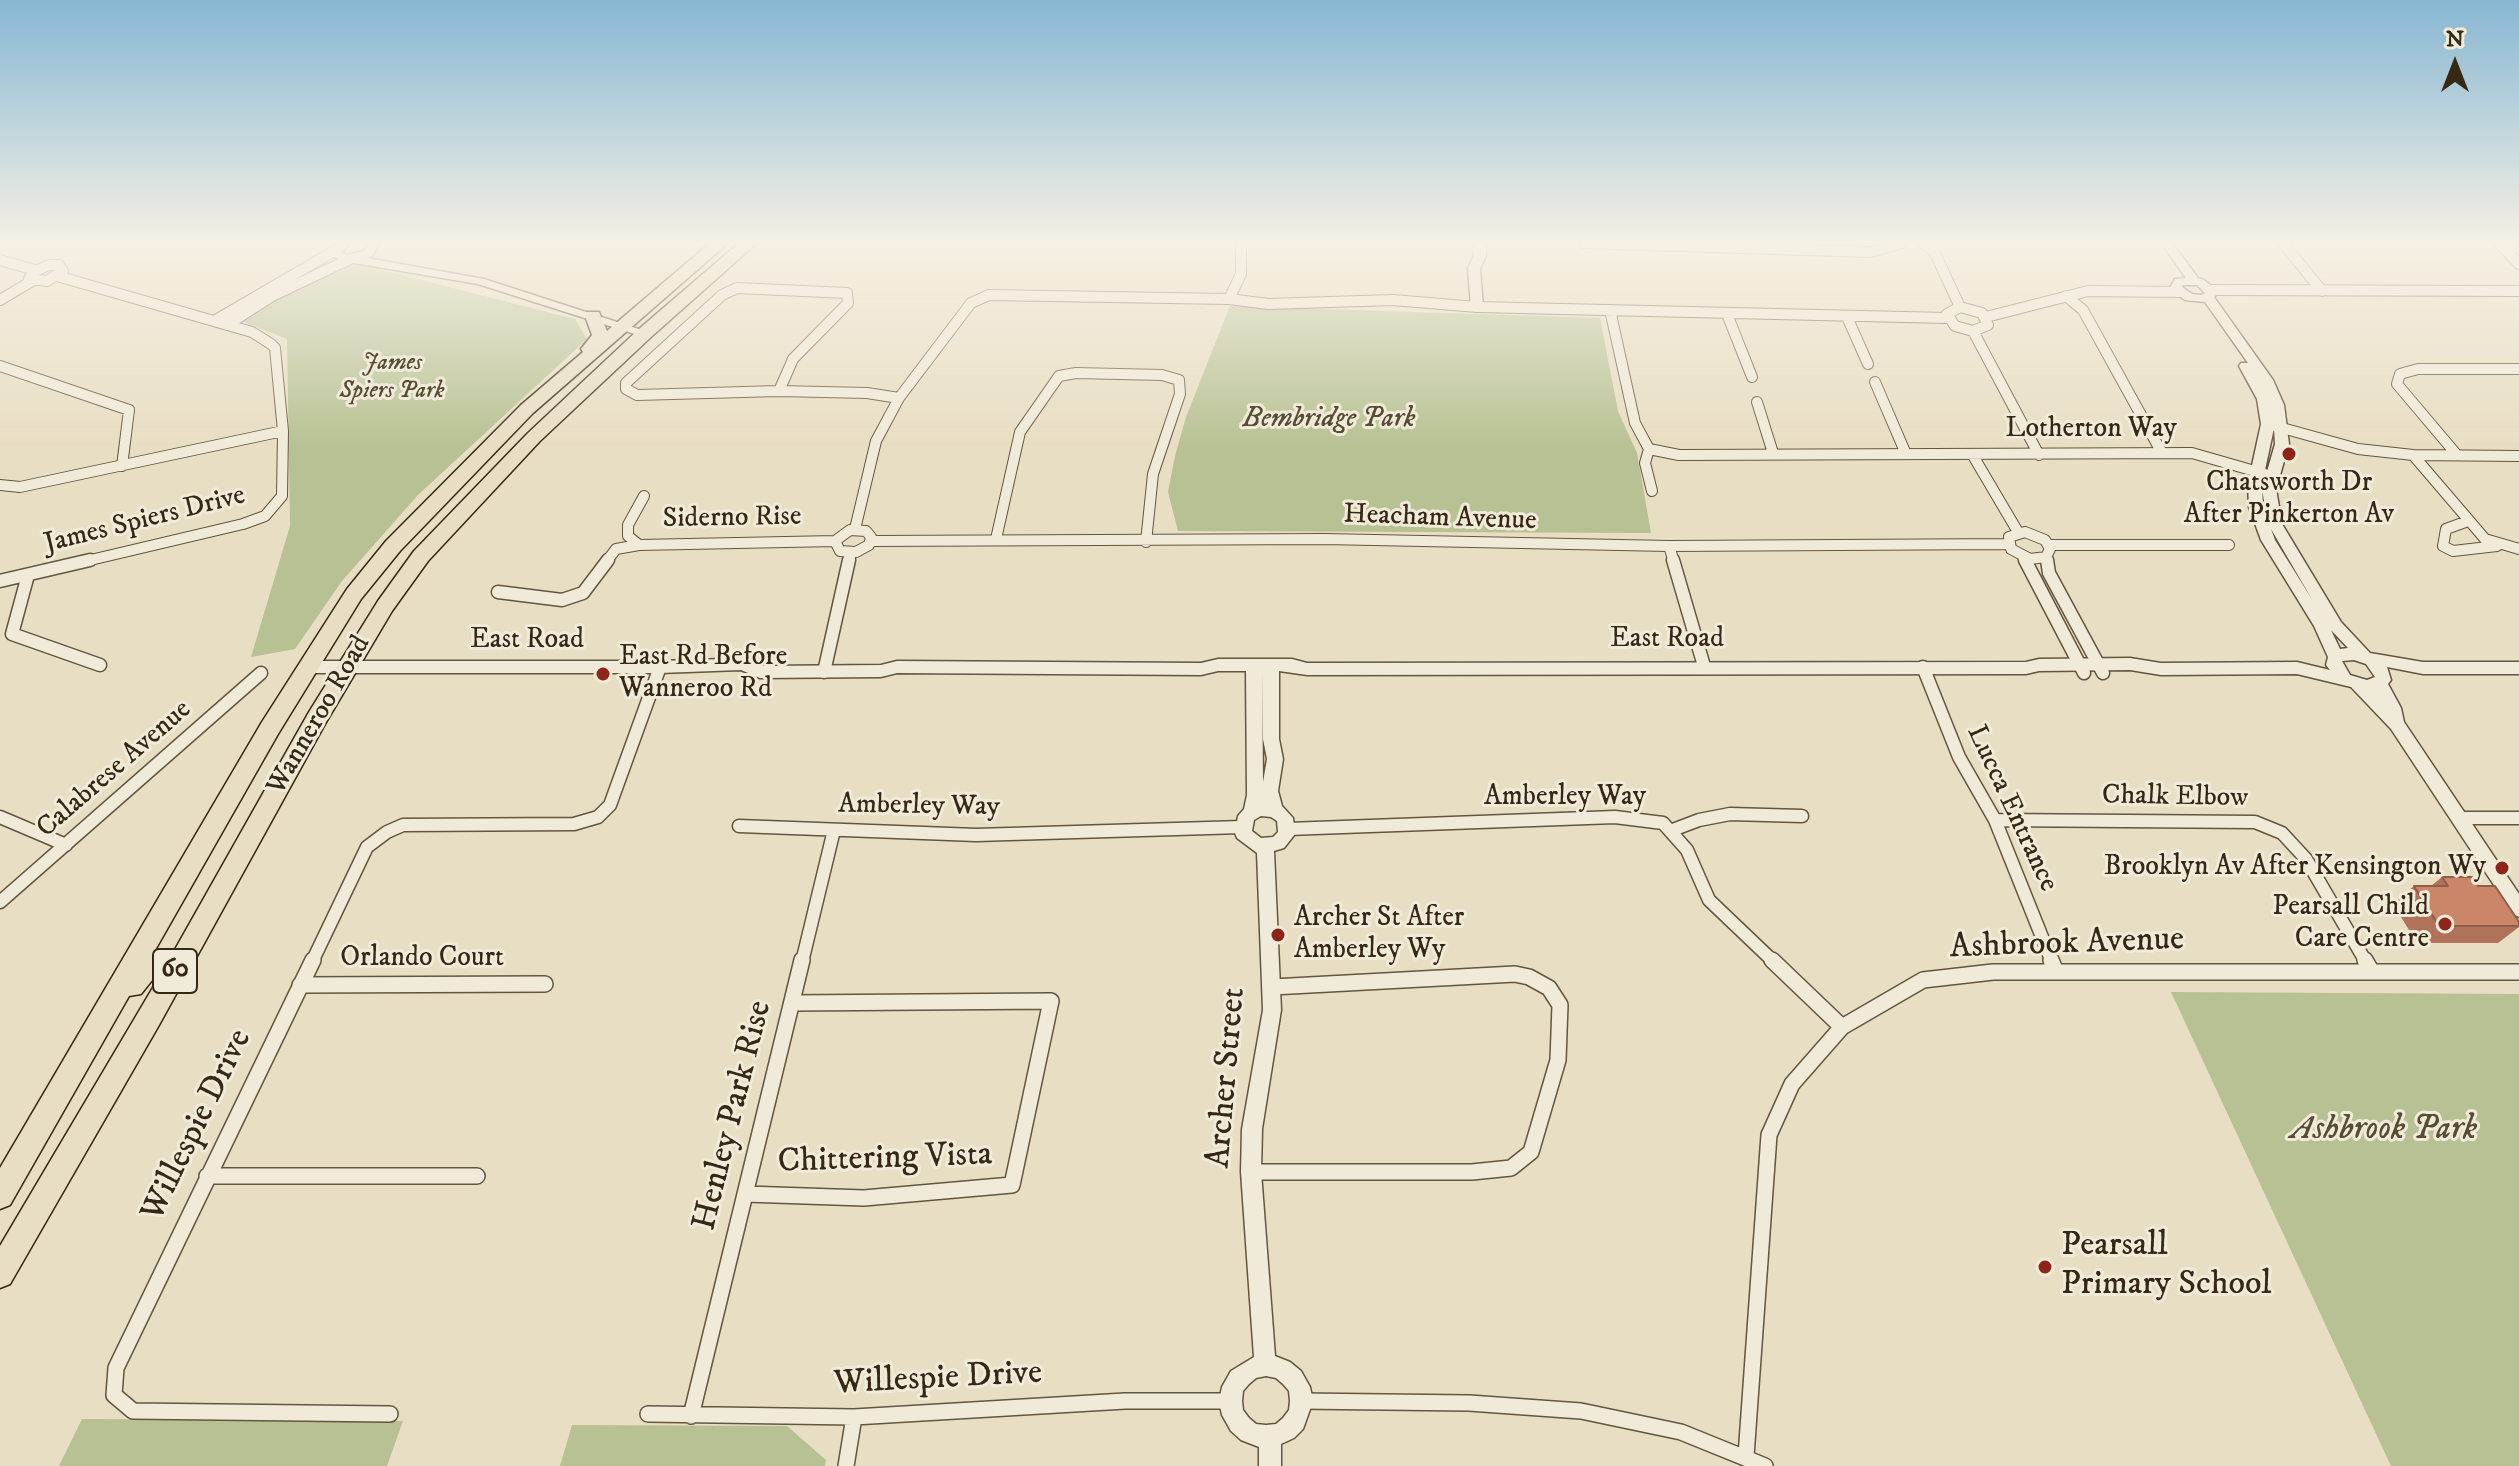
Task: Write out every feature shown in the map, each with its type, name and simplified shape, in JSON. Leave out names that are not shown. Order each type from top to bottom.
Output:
[{"type":"highway","points":[[579,363],[600,335],[600,314],[614,311]]},
{"type":"highway","name":"Wanneroo Road","points":[[0,1195],[110,1000],[307,667],[354,594],[393,546],[496,440],[640,311]]},
{"type":"highway","name":"Wanneroo Road","points":[[0,1274],[347,667],[385,606],[421,556],[534,437],[670,311]]},
{"type":"highway","name":"60","points":[[28,1148],[64,1101],[140,973],[151,963],[163,961],[170,963],[174,972]]},
{"type":"street","name":"James Spiers Drive","points":[[0,581],[243,524],[265,516],[282,496],[283,431],[275,348],[264,337],[181,311]]},
{"type":"street","points":[[214,321],[230,311]]},
{"type":"street","points":[[227,325],[248,311]]},
{"type":"street","points":[[590,311],[650,329]]},
{"type":"street","points":[[704,311],[626,383],[626,389],[637,395],[779,391],[867,393],[899,398]]},
{"type":"street","points":[[779,391],[793,359],[840,311]]},
{"type":"street","points":[[855,529],[876,441],[899,398],[965,311]]},
{"type":"street","points":[[1610,311],[1635,423],[1649,449],[1645,463],[1652,491]]},
{"type":"street","points":[[1651,311],[1947,318],[1955,326],[1973,331],[1988,325],[1986,317],[1977,311]]},
{"type":"street","points":[[1947,318],[1949,311]]},
{"type":"street","points":[[1986,317],[2007,311]]},
{"type":"street","points":[[2084,311],[2162,453]]},
{"type":"street","points":[[2215,311],[2263,399],[2268,424],[2257,471],[2256,507],[2268,540],[2347,641],[2380,668],[2397,725]]},
{"type":"street","points":[[2217,311],[2274,391],[2282,428],[2282,444],[2269,489],[2275,524],[2296,575],[2326,634],[2337,671],[2353,682],[2397,725],[2519,909]]},
{"type":"street","points":[[1727,314],[1752,377]]},
{"type":"street","points":[[1847,317],[1868,364]]},
{"type":"street","points":[[1973,331],[2039,455]]},
{"type":"street","points":[[0,366],[129,410],[122,466]]},
{"type":"street","points":[[2457,455],[2397,384],[2400,374],[2418,369],[2519,369]]},
{"type":"street","points":[[996,539],[1020,432],[1059,376],[1076,373],[1162,375],[1179,380],[1180,394],[1153,474],[1146,542]]},
{"type":"street","points":[[1875,382],[1906,454]]},
{"type":"street","points":[[1757,402],[1773,453]]},
{"type":"street","points":[[2268,424],[2358,449],[2413,455],[2519,456]]},
{"type":"street","points":[[0,485],[20,487],[283,431]]},
{"type":"street","name":"Lotherton Way","points":[[1649,449],[1679,455],[2201,454],[2272,476]]},
{"type":"street","points":[[1972,454],[2018,532]]},
{"type":"street","points":[[2413,455],[2485,539],[2519,549]]},
{"type":"street","name":"Siderno Rise","points":[[644,496],[628,525],[628,536],[639,545],[835,541]]},
{"type":"street","points":[[2468,521],[2446,529],[2443,546],[2453,551],[2501,546]]},
{"type":"street","points":[[855,529],[866,531],[871,541],[866,548],[851,553],[837,549],[835,541],[840,534],[855,529]]},
{"type":"street","points":[[2018,532],[2032,533],[2047,551],[2049,573],[2091,669],[2033,572],[2023,557],[2008,544],[2009,537],[2018,532]]},
{"type":"street","name":"Heacham Avenue","points":[[871,541],[1324,539],[1450,544],[1669,546],[2008,544]]},
{"type":"street","points":[[498,592],[562,600],[583,593],[616,549],[639,545]]},
{"type":"street","points":[[2023,557],[2034,559],[2047,551],[2229,545]]},
{"type":"street","points":[[1669,546],[1704,666]]},
{"type":"street","points":[[825,666],[851,553]]},
{"type":"street","points":[[28,575],[12,634],[100,665]]},
{"type":"street","name":"East Road","points":[[307,667],[747,667],[760,672],[825,666],[881,671],[897,667],[1201,669],[1218,674],[1263,670],[1293,675],[1307,669],[1704,666],[2026,668],[2044,672],[2297,668],[2350,653],[2366,658]]},
{"type":"street","points":[[2366,658],[2423,668]]},
{"type":"street","name":"Willespie Drive","points":[[390,1414],[133,1411],[114,1395],[116,1368],[367,847],[403,825],[574,824],[598,817],[610,805],[660,667]]},
{"type":"street","name":"Lucca Entrance","points":[[1923,667],[1959,757],[1995,820],[2056,972]]},
{"type":"street","name":"East Road","points":[[2297,668],[2372,686],[2382,682]]},
{"type":"street","points":[[2382,682],[2400,672],[2423,668],[2519,668]]},
{"type":"street","points":[[1263,670],[1275,759],[1270,791],[1275,810],[1285,818],[1288,829],[1278,843],[1265,847],[1246,839],[1242,827],[1252,812],[1255,795],[1263,670]]},
{"type":"street","name":"Calabrese Avenue","points":[[0,902],[261,673]]},
{"type":"street","points":[[1252,812],[1275,810]]},
{"type":"street","points":[[1670,831],[1699,820],[1730,814],[1802,816]]},
{"type":"street","points":[[0,817],[66,845]]},
{"type":"street","name":"Amberley Way","points":[[1288,829],[1615,817],[1663,823],[1687,850],[1709,900],[1842,1027]]},
{"type":"street","points":[[2458,818],[2519,818]]},
{"type":"street","name":"Chalk Elbow","points":[[1995,820],[2255,822],[2282,833],[2306,859],[2372,972]]},
{"type":"street","name":"Amberley Way","points":[[739,826],[976,835],[1242,827]]},
{"type":"street","name":"Henley Park Rise","points":[[691,1416],[834,830]]},
{"type":"street","name":"Archer Street","points":[[1265,847],[1272,987],[1270,1037],[1252,1129],[1251,1172],[1265,1364]]},
{"type":"street","name":"Ashbrook Avenue","points":[[1746,1456],[1769,1135],[1792,1084],[1842,1027],[1923,980],[1993,972],[2519,972]]},
{"type":"street","points":[[1251,1172],[1472,1172],[1511,1168],[1531,1152],[1558,1060],[1560,1005],[1549,988],[1529,977],[1515,974],[1272,987]]},
{"type":"street","name":"Orlando Court","points":[[300,985],[545,984]]},
{"type":"street","name":"Chittering Vista","points":[[746,1194],[864,1198],[1012,1185],[1051,1001],[792,1003]]},
{"type":"street","points":[[207,1176],[477,1176]]},
{"type":"street","points":[[1265,1364],[1287,1372],[1295,1382],[1300,1401],[1292,1425],[1283,1434],[1270,1438],[1247,1433],[1238,1423],[1231,1401],[1237,1381],[1245,1371],[1265,1364]]},
{"type":"street","name":"Willespie Drive","points":[[648,1414],[854,1417],[1125,1401],[1231,1401]]},
{"type":"street","points":[[1300,1401],[1469,1403],[1581,1411],[1681,1432],[1765,1466]]},
{"type":"street","points":[[846,1466],[854,1417]]},
{"type":"street","points":[[1270,1438],[1270,1466]]},
{"type":"green space","name":"James Spiers Park","points":[[251,311],[545,311],[575,319],[587,339],[418,495],[342,581],[295,649],[251,657],[290,526],[287,339],[236,319]]},
{"type":"green space","name":"Bembridge Park","points":[[1228,311],[1397,311],[1600,318],[1618,411],[1637,453],[1651,533],[1178,531],[1168,492],[1186,417]]},
{"type":"green space","name":"Ashbrook Park","points":[[2171,992],[2519,994],[2519,1466],[2391,1466]]},
{"type":"green space","points":[[82,1419],[403,1421],[387,1466],[59,1466]]},
{"type":"green space","points":[[572,1425],[787,1426],[826,1460],[825,1466],[560,1466]]},
{"type":"building","points":[[2442,877],[2472,877],[2478,886],[2495,886],[2519,926],[2439,926],[2414,886],[2448,886]]},
{"type":"place","name":"Chatsworth Dr After Pinkerton Av","points":[[2289,454]]},
{"type":"place","name":"East Rd Before Wanneroo Rd","points":[[603,674]]},
{"type":"place","name":"Brooklyn Av After Kensington Wy","points":[[2502,868]]},
{"type":"place","name":"Pearsall Child Care Centre","points":[[2445,924]]},
{"type":"place","name":"Archer St After Amberley Wy","points":[[1278,935]]},
{"type":"place","name":"Pearsall Primary School","points":[[2045,1267]]}]
